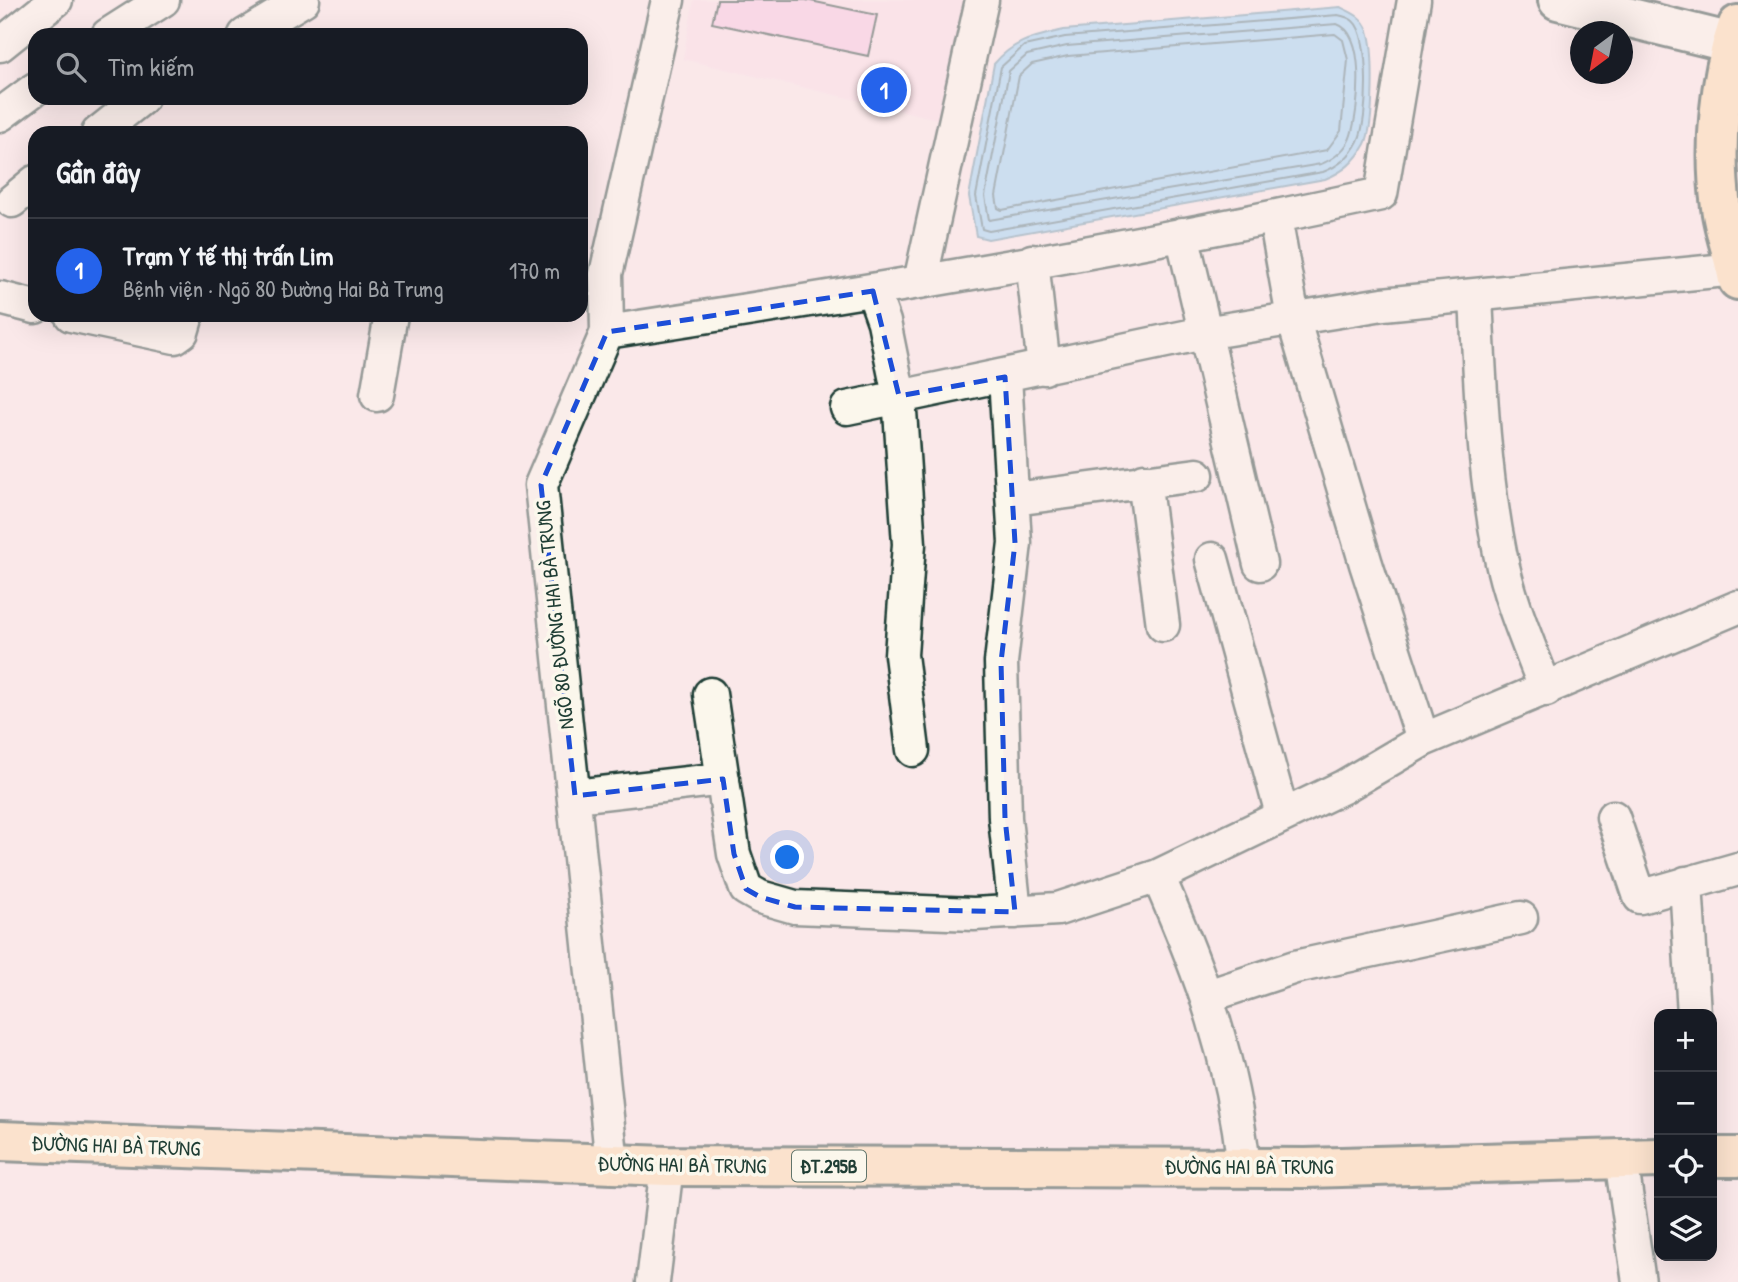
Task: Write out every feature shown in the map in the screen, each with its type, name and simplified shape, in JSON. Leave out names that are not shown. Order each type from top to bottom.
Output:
[{"type":"main road","points":[[1735,34],[1719,117],[1719,168],[1721,207],[1737,275]]},
{"type":"main road","name":"ĐƯỜNG HAI BÀ TRƯNG","points":[[0,1141],[667,1166],[1244,1167],[1654,1158]]},
{"type":"main road","points":[[1717,1157],[1738,1157]]},
{"type":"street","points":[[0,45],[56,0]]},
{"type":"street","points":[[119,28],[163,0]]},
{"type":"street","points":[[257,28],[303,0]]},
{"type":"street","name":"NGÕ 80 ĐƯỜNG HAI BÀ TRƯNG","points":[[612,1164],[541,485],[607,332],[594,273],[668,0]]},
{"type":"street","points":[[920,282],[982,0]]},
{"type":"street","points":[[607,332],[873,291],[1275,217],[1381,194],[1414,0]]},
{"type":"street","points":[[1558,0],[1735,34]]},
{"type":"street","points":[[0,115],[28,94]]},
{"type":"street","points":[[107,126],[133,105]]},
{"type":"street","points":[[1275,217],[1293,318],[1366,564],[1423,740]]},
{"type":"street","points":[[1182,234],[1260,564]]},
{"type":"street","points":[[1032,261],[1045,368]]},
{"type":"street","points":[[847,408],[1005,377],[1204,333],[1383,304],[1737,275]]},
{"type":"street","points":[[873,291],[884,322],[899,396],[909,544],[901,655],[913,750]]},
{"type":"street","points":[[1476,296],[1479,366],[1500,553],[1517,615],[1546,690]]},
{"type":"street","points":[[0,298],[28,305]]},
{"type":"street","points":[[104,322],[175,337],[191,322]]},
{"type":"street","points":[[377,395],[390,322]]},
{"type":"street","points":[[1005,377],[1015,543],[1001,662],[1005,818],[1015,912]]},
{"type":"street","points":[[1014,499],[1197,475]]},
{"type":"street","points":[[1144,480],[1163,625]]},
{"type":"street","points":[[1212,559],[1282,814]]},
{"type":"street","points":[[710,694],[734,854],[746,889],[760,897],[795,907],[974,914],[1058,909],[1158,876],[1282,814],[1343,787],[1423,740],[1738,607]]},
{"type":"street","points":[[575,796],[723,779]]},
{"type":"street","points":[[1613,817],[1640,897],[1738,869]]},
{"type":"street","points":[[1158,876],[1208,996],[1227,1058],[1244,1167]]},
{"type":"street","points":[[1686,883],[1694,1009]]},
{"type":"street","points":[[1208,996],[1295,967],[1521,918]]},
{"type":"street","points":[[1620,1160],[1639,1282]]},
{"type":"street","points":[[653,1282],[667,1166]]},
{"type":"highlighted area","points":[[873,291],[899,396],[1005,377],[1015,543],[1001,662],[1005,818],[1015,912],[795,907],[760,897],[746,889],[734,854],[723,779],[575,796],[541,485],[607,332]]},
{"type":"shaded area","points":[[694,0],[972,0],[946,121],[683,59]]},
{"type":"water","points":[[1340,7],[1360,19],[1368,31],[1372,55],[1372,88],[1370,122],[1365,144],[1353,161],[1337,173],[1325,179],[988,239],[976,236],[969,196],[994,64],[1009,50],[1026,41],[1064,30]]},
{"type":"building","points":[[717,0],[806,0],[877,15],[868,56],[712,23]]},
{"type":"place","name":"Trạm Y tế thị trấn Lim","points":[[884,90]]}]
